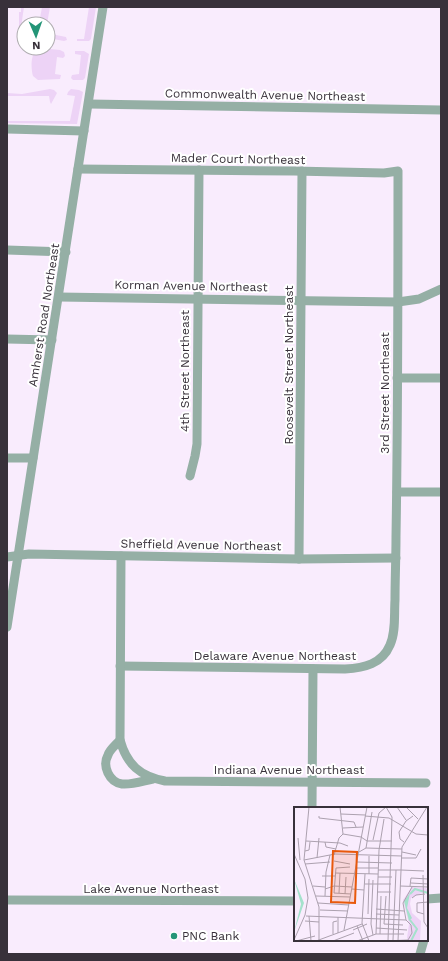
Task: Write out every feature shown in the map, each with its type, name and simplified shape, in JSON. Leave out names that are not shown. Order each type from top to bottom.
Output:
[{"type":"street","name":"Amherst Road Northeast","points":[[7,627],[103,7]]},
{"type":"street","name":"Commonwealth Avenue Northeast","points":[[89,104],[441,110]]},
{"type":"street","points":[[7,130],[84,131]]},
{"type":"street","name":"Mader Court Northeast","points":[[78,169],[398,172]]},
{"type":"street","name":"4th Street Northeast","points":[[190,476],[196,456],[197,444],[199,170]]},
{"type":"street","name":"Roosevelt Street Northeast","points":[[299,559],[302,171]]},
{"type":"street","name":"3rd Street Northeast","points":[[394,614],[397,492],[398,172]]},
{"type":"street","points":[[7,250],[66,252]]},
{"type":"street","name":"Korman Avenue Northeast","points":[[59,297],[398,302],[419,299],[441,289]]},
{"type":"street","points":[[7,339],[52,340]]},
{"type":"street","points":[[397,378],[441,378]]},
{"type":"street","points":[[7,458],[34,458]]},
{"type":"street","points":[[397,492],[441,492]]},
{"type":"street","name":"Sheffield Avenue Northeast","points":[[7,557],[18,555],[299,559],[396,558]]},
{"type":"street","points":[[120,740],[121,556]]},
{"type":"street","name":"Delaware Avenue Northeast","points":[[120,666],[313,669],[360,668],[374,664],[383,656],[390,645],[393,633],[394,614]]},
{"type":"street","points":[[312,807],[313,669]]},
{"type":"street","name":"Indiana Avenue Northeast","points":[[120,740],[109,753],[106,761],[107,770],[112,778],[118,783],[124,784],[153,779]]},
{"type":"street","name":"Indiana Avenue Northeast","points":[[120,740],[124,752],[133,767],[153,779],[165,781],[426,783]]},
{"type":"street","points":[[428,900],[441,898]]},
{"type":"street","name":"Lake Avenue Northeast","points":[[7,900],[294,901]]},
{"type":"street","points":[[420,954],[424,941]]},
{"type":"shaded area","points":[[21,7],[24,7],[23,16],[19,16],[19,12],[21,12]]},
{"type":"shaded area","points":[[42,7],[50,7],[48,16],[40,16]]},
{"type":"shaded area","points":[[89,7],[96,7],[91,39],[89,41],[77,41],[77,39],[84,39]]},
{"type":"shaded area","points":[[56,35],[66,37],[67,40],[56,40]]},
{"type":"shaded area","points":[[56,50],[64,52],[65,56],[63,58],[57,57],[55,74],[61,75],[60,79],[38,80],[33,76],[33,57],[56,56]]},
{"type":"shaded area","points":[[75,51],[84,51],[89,54],[85,78],[83,80],[73,80],[71,78],[72,75],[79,74],[81,55],[75,54]]},
{"type":"shaded area","points":[[50,89],[57,93],[51,104],[49,96],[7,96],[7,93],[22,94]]},
{"type":"shaded area","points":[[71,89],[83,92],[77,124],[7,123],[7,121],[70,121],[75,96],[67,95]]},
{"type":"place","name":"PNC Bank","points":[[174,936]]}]
